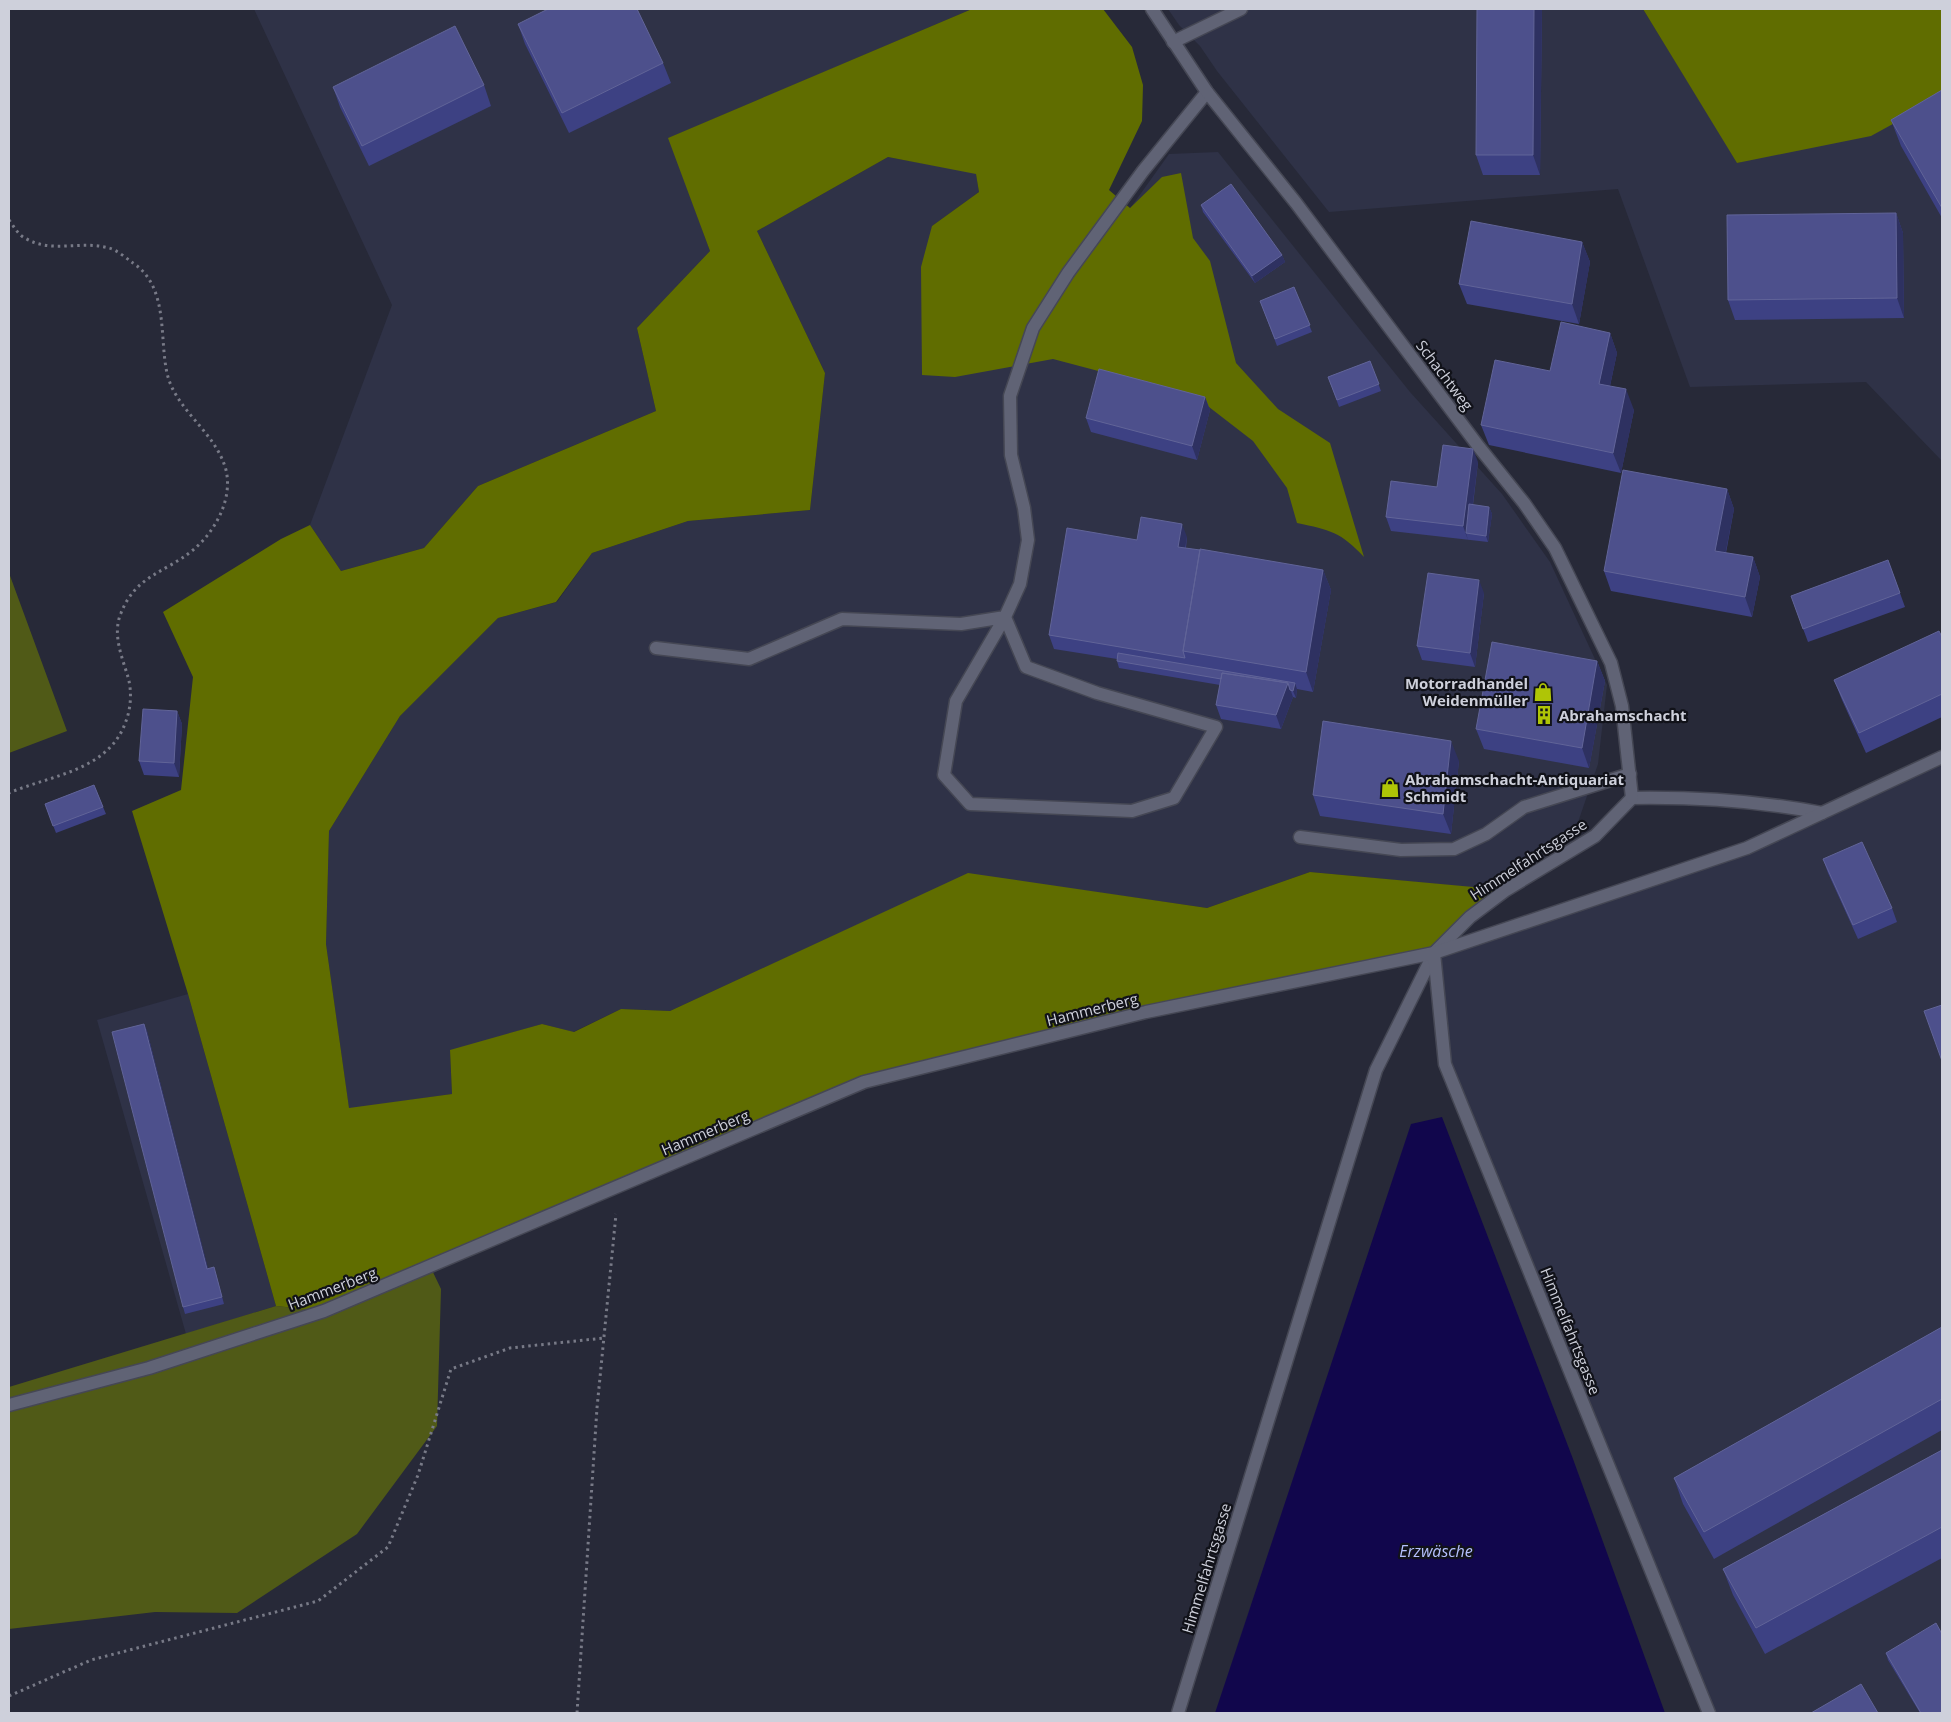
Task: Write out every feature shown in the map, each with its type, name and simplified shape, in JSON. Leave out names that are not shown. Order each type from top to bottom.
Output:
[{"type":"street","name":"Schachtweg","points":[[1152,9],[1207,92],[1296,202],[1479,447],[1524,502],[1555,548],[1611,662],[1622,706],[1632,798]]},
{"type":"street","points":[[1173,42],[1241,9]]},
{"type":"street","points":[[1005,617],[1026,667],[1097,693],[1216,727],[1174,798],[1132,811],[970,804],[944,775],[956,701],[1005,617],[1020,584],[1028,540],[1024,508],[1011,454],[1010,396],[1033,328],[1068,273],[1125,194],[1207,92]]},
{"type":"street","points":[[656,648],[749,659],[842,619],[961,624],[1005,617]]},
{"type":"street","points":[[1434,952],[1747,848],[1942,757]]},
{"type":"street","points":[[1300,837],[1401,850],[1454,849],[1486,834],[1524,807],[1630,774]]},
{"type":"street","points":[[1632,798],[1692,798],[1770,804],[1822,813]]},
{"type":"street","name":"Himmelfahrtsgasse","points":[[1178,1713],[1376,1070],[1434,952],[1470,917],[1506,890],[1552,864],[1595,836],[1632,798]]},
{"type":"street","name":"Himmelfahrtsgasse","points":[[1434,952],[1445,1064],[1709,1713]]},
{"type":"street","name":"Hammerberg","points":[[9,1405],[149,1368],[324,1311],[864,1082],[1146,1012],[1434,952]]},
{"type":"path","points":[[9,220],[23,238],[49,248],[81,244],[110,248],[136,264],[153,286],[160,310],[163,357],[168,380],[217,448],[226,471],[228,491],[222,512],[209,533],[194,550],[146,578],[130,595],[120,615],[118,643],[129,681],[130,709],[122,734],[98,760],[61,776],[9,793]]},
{"type":"path","points":[[577,1713],[604,1338],[615,1222]]},
{"type":"path","points":[[9,1696],[91,1660],[318,1601],[388,1547],[418,1475],[451,1369],[510,1348],[604,1338]]},
{"type":"shaded area","points":[[254,9],[972,9],[669,138],[710,251],[637,328],[656,411],[478,486],[424,548],[341,571],[310,525],[392,305]]},
{"type":"shaded area","points":[[1168,9],[1643,9],[1738,163],[1942,97],[1942,461],[1866,382],[1690,387],[1618,189],[1329,212],[1217,71],[1200,46],[1179,25]]},
{"type":"shaded area","points":[[1218,152],[1410,392],[1502,494],[1550,562],[1607,685],[1598,764],[1576,828],[1478,888],[1310,872],[1207,908],[968,874],[670,1011],[621,1009],[573,1032],[542,1024],[450,1051],[452,1094],[349,1109],[326,944],[329,831],[400,716],[498,618],[557,602],[592,553],[688,521],[810,510],[825,373],[757,231],[888,157],[976,173],[979,192],[932,226],[1084,273],[1169,154]]},
{"type":"shaded area","points":[[1942,757],[1942,1713],[1709,1713],[1445,1064],[1434,953],[1747,848]]},
{"type":"shaded area","points":[[188,994],[276,1306],[186,1334],[97,1020]]},
{"type":"green space","points":[[972,9],[1103,9],[1132,47],[1143,85],[1142,121],[1109,190],[1130,208],[1162,177],[1181,173],[1193,238],[1210,261],[1236,363],[1278,409],[1330,443],[1364,557],[1348,542],[1334,533],[1297,523],[1287,488],[1253,441],[1209,407],[1155,386],[1053,359],[955,377],[922,375],[921,267],[932,226],[979,192],[976,174],[888,157],[757,231],[825,373],[810,510],[688,521],[592,553],[556,602],[498,618],[400,716],[329,831],[326,944],[349,1108],[452,1094],[450,1050],[542,1024],[574,1032],[621,1009],[670,1011],[968,873],[1207,908],[1310,872],[1506,890],[1434,953],[864,1082],[324,1311],[276,1306],[188,994],[132,811],[181,790],[193,677],[163,612],[281,539],[310,525],[341,571],[424,548],[478,486],[656,411],[637,328],[710,251],[668,138]]},
{"type":"green space","points":[[1643,9],[1942,9],[1942,97],[1871,136],[1737,163]]},
{"type":"green space","points":[[9,573],[67,731],[9,753]]},
{"type":"green space","points":[[430,1266],[441,1289],[437,1426],[357,1534],[237,1613],[155,1612],[9,1629],[9,1387],[276,1306],[324,1311]]},
{"type":"water","name":"Erzwäsche","points":[[1442,1117],[1573,1459],[1665,1713],[1215,1713],[1411,1124]]},
{"type":"building","points":[[548,9],[637,9],[663,63],[562,113],[518,24]]},
{"type":"building","points":[[1477,9],[1534,9],[1533,155],[1476,155]]},
{"type":"building","points":[[455,26],[484,85],[362,146],[333,87]]},
{"type":"building","points":[[1942,90],[1942,208],[1891,120]]},
{"type":"building","points":[[1231,184],[1282,255],[1252,276],[1201,205]]},
{"type":"building","points":[[1896,213],[1897,298],[1728,300],[1727,215]]},
{"type":"building","points":[[1471,221],[1582,242],[1572,304],[1459,284]]},
{"type":"building","points":[[1294,287],[1310,325],[1275,339],[1260,301]]},
{"type":"building","points":[[1561,322],[1610,333],[1599,384],[1626,389],[1613,453],[1481,425],[1495,360],[1550,371]]},
{"type":"building","points":[[1370,361],[1379,384],[1337,400],[1328,377]]},
{"type":"building","points":[[1099,369],[1205,397],[1192,446],[1086,418]]},
{"type":"building","points":[[1443,445],[1473,449],[1463,526],[1386,517],[1391,481],[1437,487]]},
{"type":"building","points":[[1623,470],[1727,489],[1715,551],[1753,557],[1745,597],[1604,571]]},
{"type":"building","points":[[1469,504],[1489,507],[1486,536],[1466,533]]},
{"type":"building","points":[[1141,517],[1182,524],[1178,547],[1200,550],[1183,651],[1185,658],[1049,635],[1067,528],[1137,540]]},
{"type":"building","points":[[1200,549],[1323,570],[1306,672],[1183,651]]},
{"type":"building","points":[[1888,560],[1900,593],[1803,629],[1791,596]]},
{"type":"building","points":[[1428,573],[1479,580],[1470,653],[1417,646]]},
{"type":"building","points":[[1939,631],[1942,637],[1942,694],[1859,733],[1834,680]]},
{"type":"building","name":"Abrahamschacht","points":[[1492,642],[1597,661],[1582,748],[1476,729]]},
{"type":"building","points":[[1118,653],[1295,683],[1293,691],[1290,690],[1288,683],[1222,673],[1221,679],[1117,661]]},
{"type":"building","points":[[1222,673],[1288,683],[1276,715],[1216,705]]},
{"type":"building","points":[[143,709],[177,711],[174,763],[139,761]]},
{"type":"building","name":"Abrahamschacht-Antiquariat Schmidt","points":[[1323,721],[1451,741],[1443,814],[1313,795]]},
{"type":"building","points":[[94,785],[103,807],[53,826],[45,804]]},
{"type":"building","points":[[1862,842],[1892,908],[1853,925],[1823,859]]},
{"type":"building","points":[[1942,1005],[1942,1061],[1924,1011]]},
{"type":"building","points":[[144,1024],[207,1269],[214,1267],[222,1297],[183,1307],[112,1032]]},
{"type":"building","points":[[1942,1327],[1942,1399],[1704,1532],[1674,1478]]},
{"type":"building","points":[[1942,1450],[1942,1527],[1756,1628],[1723,1569]]},
{"type":"building","points":[[1936,1623],[1942,1634],[1942,1713],[1921,1713],[1886,1653]]},
{"type":"building","points":[[1861,1684],[1878,1713],[1811,1713]]},
{"type":"place","name":"Motorradhandel Weidenmüller","points":[[1543,692]]},
{"type":"place","name":"Abrahamschacht","points":[[1544,715]]},
{"type":"place","name":"Abrahamschacht-Antiquariat Schmidt","points":[[1390,788]]}]
